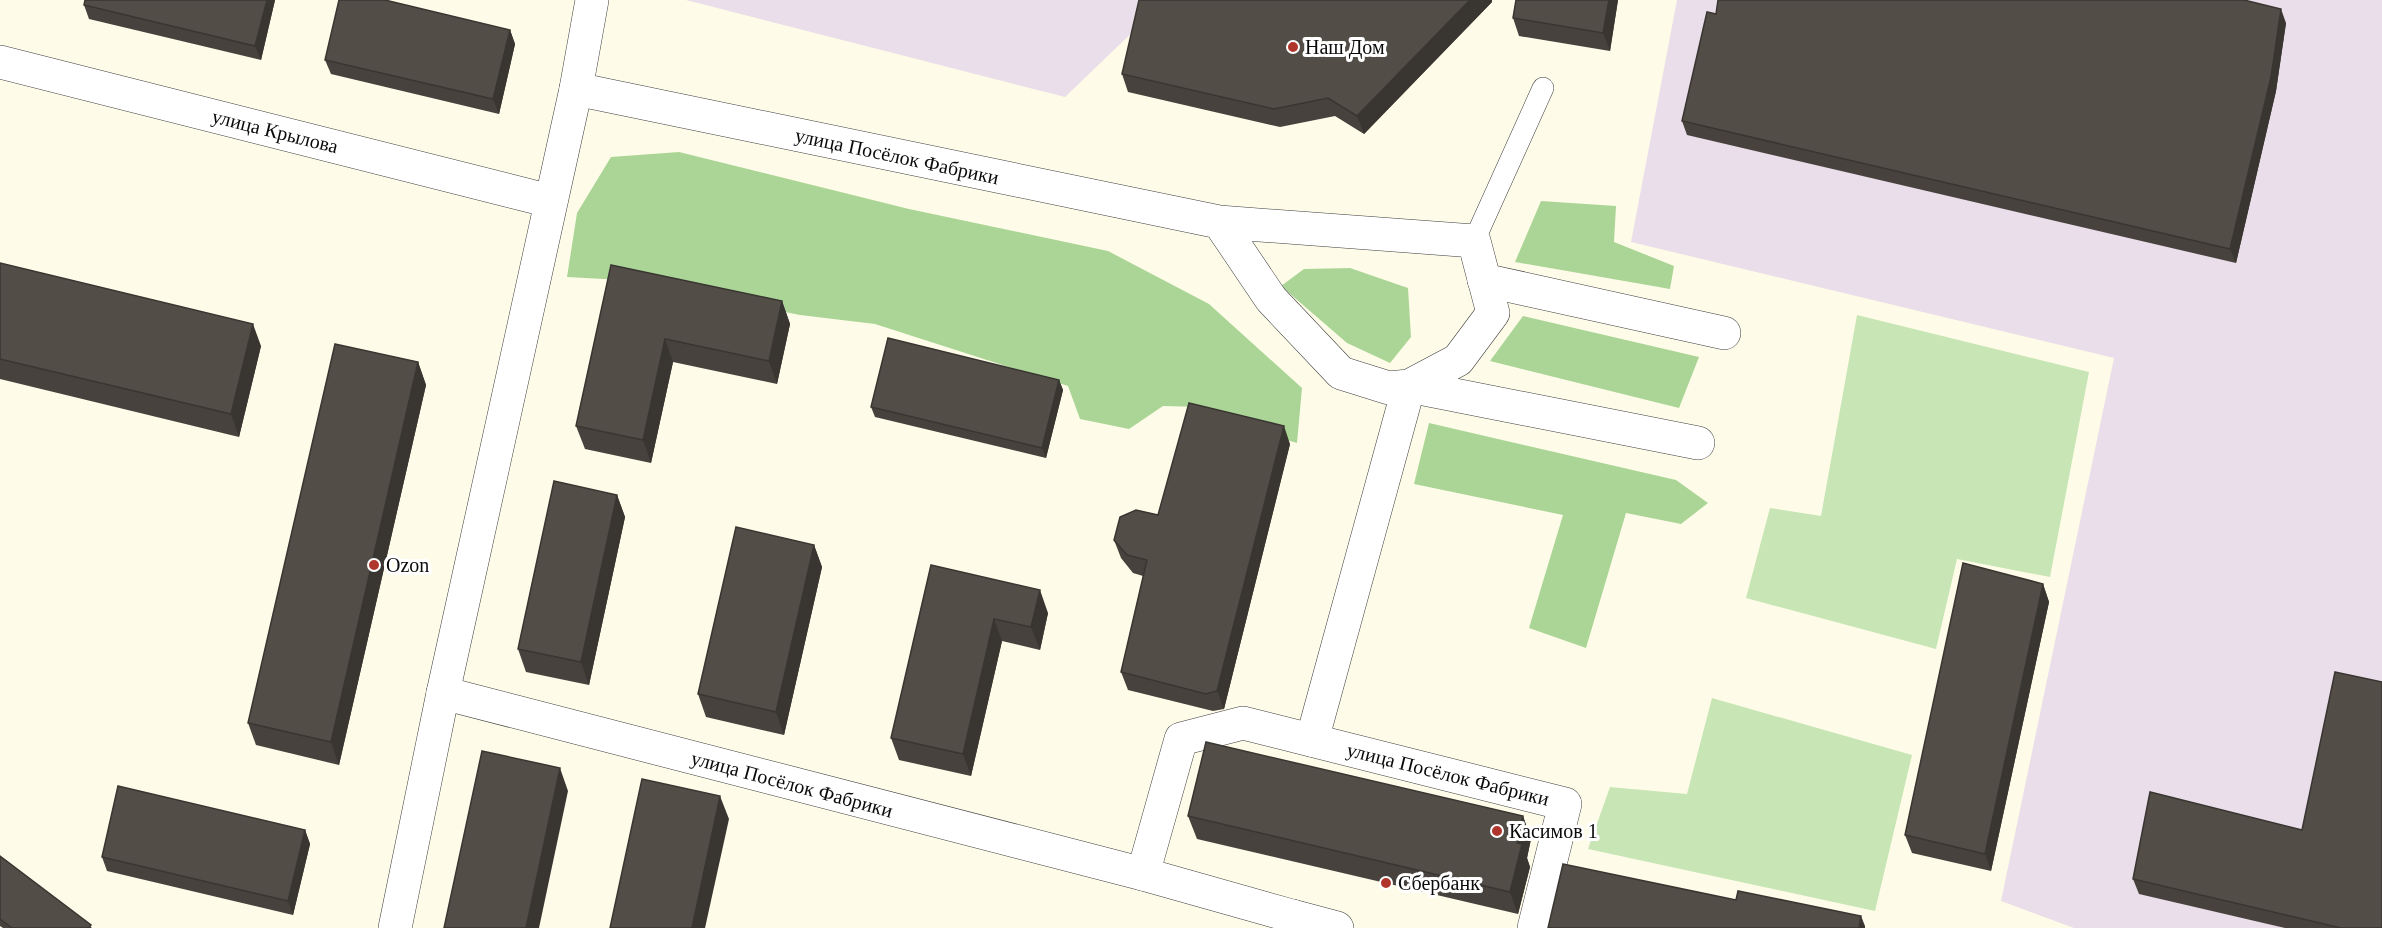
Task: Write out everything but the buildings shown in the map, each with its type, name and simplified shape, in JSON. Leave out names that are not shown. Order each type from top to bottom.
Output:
[{"type":"street","points":[[394,928],[442,693],[576,89],[592,0]]},
{"type":"street","name":"улица Крылова","points":[[0,62],[550,201]]},
{"type":"street","name":"улица Посёлок Фабрики","points":[[576,89],[1219,222],[1474,241]]},
{"type":"street","points":[[1219,222],[1271,299],[1341,373],[1389,388],[1409,386],[1698,443]]},
{"type":"street","points":[[1312,740],[1409,386],[1458,360],[1493,313],[1474,241]]},
{"type":"street","points":[[1484,280],[1724,333]]},
{"type":"street","name":"улица Посёлок Фабрики","points":[[442,693],[1143,874],[1291,922],[1336,928]]},
{"type":"street","name":"улица Посёлок Фабрики","points":[[1143,874],[1181,739],[1244,723],[1565,804],[1534,928]]},
{"type":"lane","points":[[1474,241],[1543,88]]},
{"type":"shaded area","points":[[686,0],[1166,0],[1065,97]]},
{"type":"shaded area","points":[[1677,0],[2382,0],[2382,928],[2074,928],[2001,901],[2114,358],[1631,242]]},
{"type":"green space","points":[[679,152],[909,209],[1108,251],[1209,304],[1302,388],[1297,443],[1257,431],[1201,407],[1163,406],[1129,429],[1080,419],[1068,386],[875,324],[800,315],[622,280],[567,277],[577,213],[611,157]]},
{"type":"green space","points":[[1541,201],[1616,206],[1614,242],[1674,266],[1670,289],[1515,262]]},
{"type":"green space","points":[[1350,268],[1408,288],[1411,337],[1390,363],[1347,343],[1281,286],[1304,269]]},
{"type":"green space","points":[[1857,315],[2089,372],[2050,577],[1957,559],[1936,649],[1746,598],[1770,508],[1821,516]]},
{"type":"green space","points":[[1523,316],[1699,357],[1679,408],[1490,361]]},
{"type":"green space","points":[[1429,423],[1676,480],[1708,503],[1681,524],[1626,513],[1586,648],[1529,628],[1563,515],[1414,484]]},
{"type":"green space","points":[[1712,698],[1912,755],[1875,911],[1588,849],[1610,787],[1687,794]]},
{"type":"place","name":"Наш Дом","points":[[1293,47]]},
{"type":"place","name":"Ozon","points":[[374,565]]},
{"type":"place","name":"Касимов 1","points":[[1497,831]]},
{"type":"place","name":"Сбербанк","points":[[1386,883]]}]
